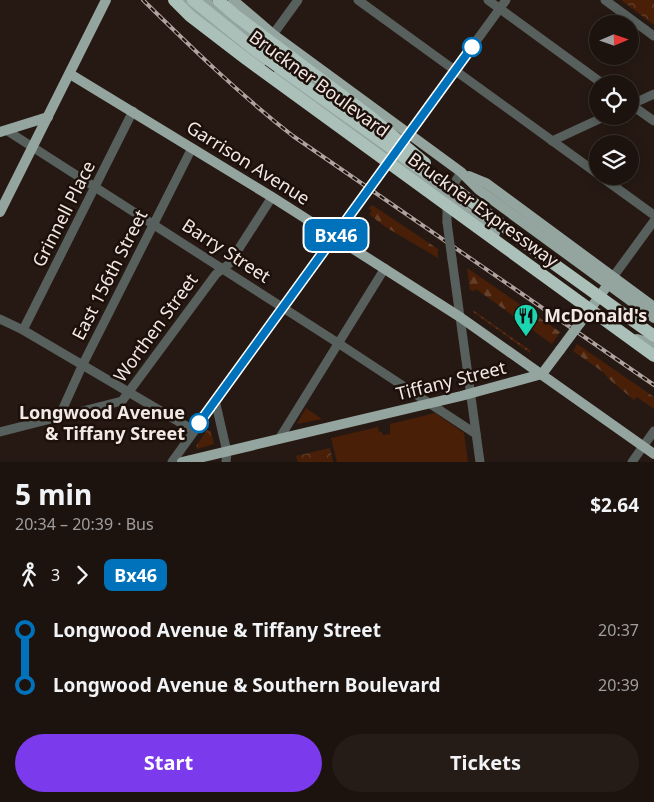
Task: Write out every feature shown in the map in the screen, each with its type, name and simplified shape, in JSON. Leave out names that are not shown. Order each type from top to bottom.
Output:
[{"type":"highway","name":"Bruckner Expressway","points":[[174,0],[190,16],[246,59],[654,356]]},
{"type":"highway","name":"Bruckner Expressway","points":[[193,0],[271,62],[654,335]]},
{"type":"highway","points":[[218,0],[371,117],[453,191]]},
{"type":"main road","points":[[0,211],[106,0]]},
{"type":"main road","name":"Bruckner Boulevard","points":[[184,0],[256,59],[392,157],[453,191],[602,293],[654,335]]},
{"type":"main road","name":"Bruckner Boulevard","points":[[204,0],[374,126],[592,306],[654,352]]},
{"type":"main road","name":"Bruckner Boulevard","points":[[233,0],[274,34],[461,172],[479,190],[611,281],[654,307]]},
{"type":"main road","name":"Garrison Avenue","points":[[72,70],[133,112],[272,196],[460,317],[654,454]]},
{"type":"main road","name":"Barry Street","points":[[3,131],[48,117]]},
{"type":"main road","points":[[542,374],[611,281]]},
{"type":"main road","name":"Bruckner Boulevard","points":[[611,281],[654,318]]},
{"type":"main road","points":[[637,339],[654,344]]},
{"type":"main road","name":"Tiffany Street","points":[[182,462],[226,457],[279,439],[542,374]]},
{"type":"street","points":[[256,59],[298,0]]},
{"type":"street","points":[[358,0],[589,168]]},
{"type":"street","points":[[488,0],[591,75]]},
{"type":"street","points":[[172,462],[193,430],[506,0]]},
{"type":"street","points":[[605,0],[654,36]]},
{"type":"street","points":[[639,100],[654,94]]},
{"type":"street","points":[[639,110],[654,121]]},
{"type":"street","name":"Grinnell Place","points":[[23,330],[133,112]]},
{"type":"street","points":[[552,141],[589,124]]},
{"type":"street","name":"Barry Street","points":[[3,131],[32,146],[223,268],[476,434]]},
{"type":"street","name":"East 156th Street","points":[[58,417],[192,148]]},
{"type":"street","points":[[461,172],[453,191],[447,222],[480,462]]},
{"type":"street","points":[[612,185],[654,216]]},
{"type":"street","name":"Worthen Street","points":[[0,432],[122,401],[130,393],[216,274],[229,264],[272,196]]},
{"type":"street","points":[[611,281],[654,221]]},
{"type":"street","points":[[279,439],[385,268]]},
{"type":"street","points":[[0,319],[23,330],[193,430]]},
{"type":"street","points":[[215,400],[226,457],[234,462]]},
{"type":"street","points":[[632,462],[654,432]]},
{"type":"green space","points":[[621,0],[654,0],[654,25]]},
{"type":"green space","points":[[372,205],[438,249],[438,258],[384,226],[369,214],[372,211],[369,208]]},
{"type":"green space","points":[[467,268],[560,332],[552,344],[476,289],[474,291],[470,290]]},
{"type":"green space","points":[[473,310],[531,351],[530,353],[473,312]]},
{"type":"green space","points":[[577,344],[654,397],[654,409],[637,397],[634,400],[603,372],[573,351]]},
{"type":"green space","points":[[306,408],[322,419],[297,424]]},
{"type":"green space","points":[[435,413],[464,433],[468,462],[337,462],[331,438],[378,427],[379,432],[382,432],[383,435],[390,434],[390,424]]},
{"type":"green space","points":[[207,430],[211,431],[214,444],[197,449],[196,446]]},
{"type":"green space","points":[[330,448],[333,462],[298,462],[296,456]]},
{"type":"railway","points":[[143,0],[234,87],[293,136],[654,385]]},
{"type":"bus line","name":"Bx46","points":[[199,423],[472,47]]},
{"type":"place","name":"McDonald's","points":[[526,337]]},
{"type":"place","name":"Longwood Avenue & Tiffany Street","points":[[199,423]]}]
